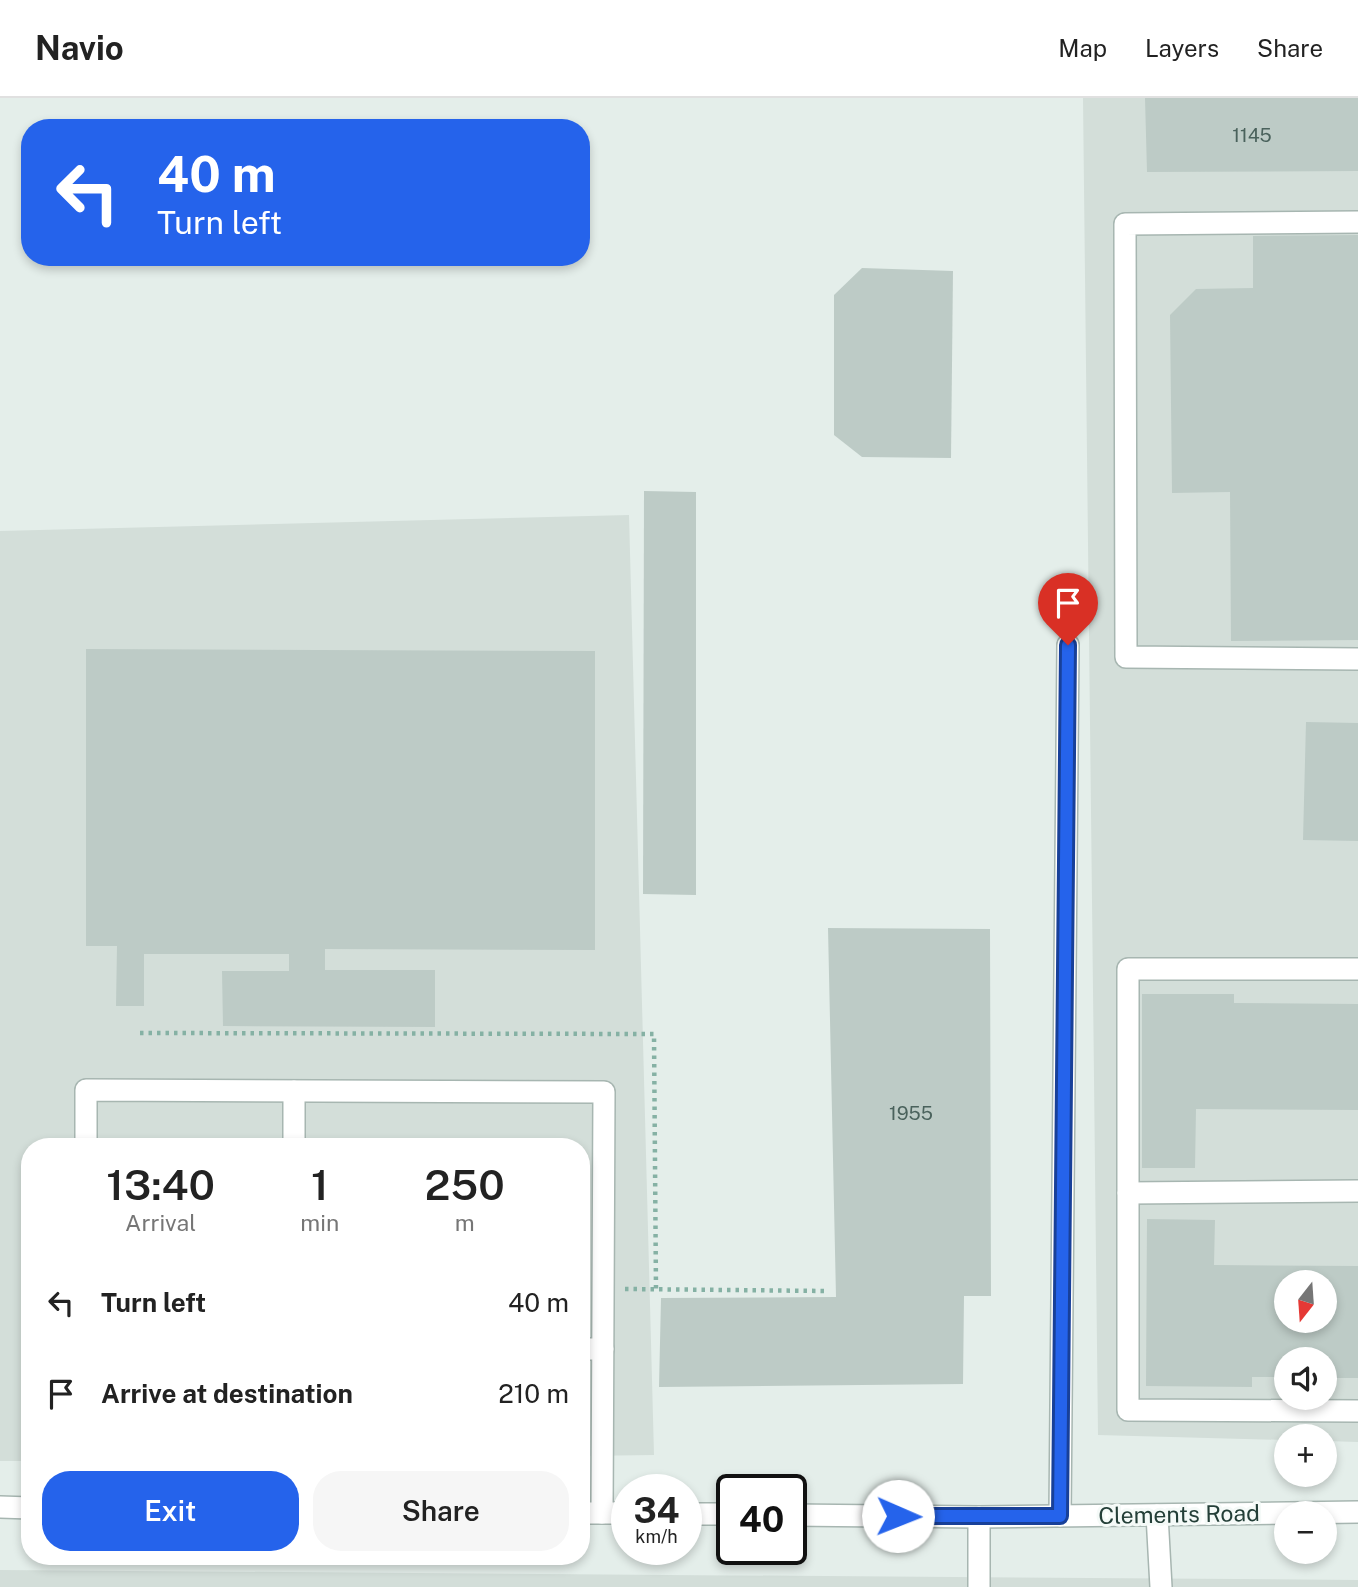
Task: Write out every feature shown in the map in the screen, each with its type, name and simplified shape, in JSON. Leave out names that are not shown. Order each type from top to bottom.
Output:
[{"type":"street","points":[[1358,222],[1125,225],[1125,238],[1126,657],[1358,659]]},
{"type":"street","points":[[1060,1516],[1068,645]]},
{"type":"street","points":[[1358,968],[1128,969],[1128,1410],[1358,1411]]},
{"type":"street","points":[[86,1138],[86,1090],[604,1092],[603,1349],[592,1513],[611,1513]]},
{"type":"street","points":[[294,1091],[294,1138]]},
{"type":"street","points":[[1128,1192],[1358,1191]]},
{"type":"street","points":[[590,1349],[603,1349]]},
{"type":"street","points":[[0,1507],[21,1508]]},
{"type":"street","name":"Clements Road","points":[[807,1515],[979,1517],[1358,1512]]},
{"type":"street","points":[[1157,1515],[1161,1587]]},
{"type":"street","points":[[979,1517],[979,1587]]},
{"type":"path","points":[[603,1289],[828,1291]]},
{"type":"shaded area","points":[[1083,98],[1358,98],[1358,1442],[1337,1441],[1337,1424],[1274,1424],[1274,1440],[1098,1435]]},
{"type":"shaded area","points":[[629,515],[654,1455],[590,1456],[590,1138],[21,1138],[21,1461],[0,1461],[0,531]]},
{"type":"shaded area","points":[[0,1570],[1358,1580],[1358,1587],[0,1587]]},
{"type":"building","points":[[1145,98],[1358,98],[1358,171],[1147,172]]},
{"type":"building","points":[[1358,235],[1358,640],[1231,641],[1230,492],[1172,493],[1170,315],[1196,289],[1253,288],[1253,236]]},
{"type":"building","points":[[862,268],[953,271],[951,458],[862,457],[834,435],[834,295]]},
{"type":"building","points":[[644,491],[696,492],[696,895],[643,894]]},
{"type":"building","points":[[86,649],[595,651],[595,950],[325,949],[325,970],[435,970],[435,1027],[223,1026],[222,971],[289,971],[289,954],[144,954],[144,1006],[116,1006],[117,946],[86,946]]},
{"type":"building","points":[[1306,722],[1358,723],[1358,841],[1303,840]]},
{"type":"building","points":[[828,928],[990,929],[991,1296],[964,1296],[963,1384],[659,1387],[661,1298],[836,1297]]},
{"type":"building","points":[[1142,994],[1234,994],[1234,1003],[1358,1004],[1358,1110],[1196,1109],[1195,1168],[1142,1168]]},
{"type":"building","points":[[1147,1219],[1215,1220],[1214,1265],[1358,1266],[1358,1378],[1337,1378],[1337,1347],[1274,1347],[1274,1377],[1252,1377],[1252,1387],[1146,1386]]},
{"type":"route","points":[[898,1516],[1060,1516],[1068,645]]}]
